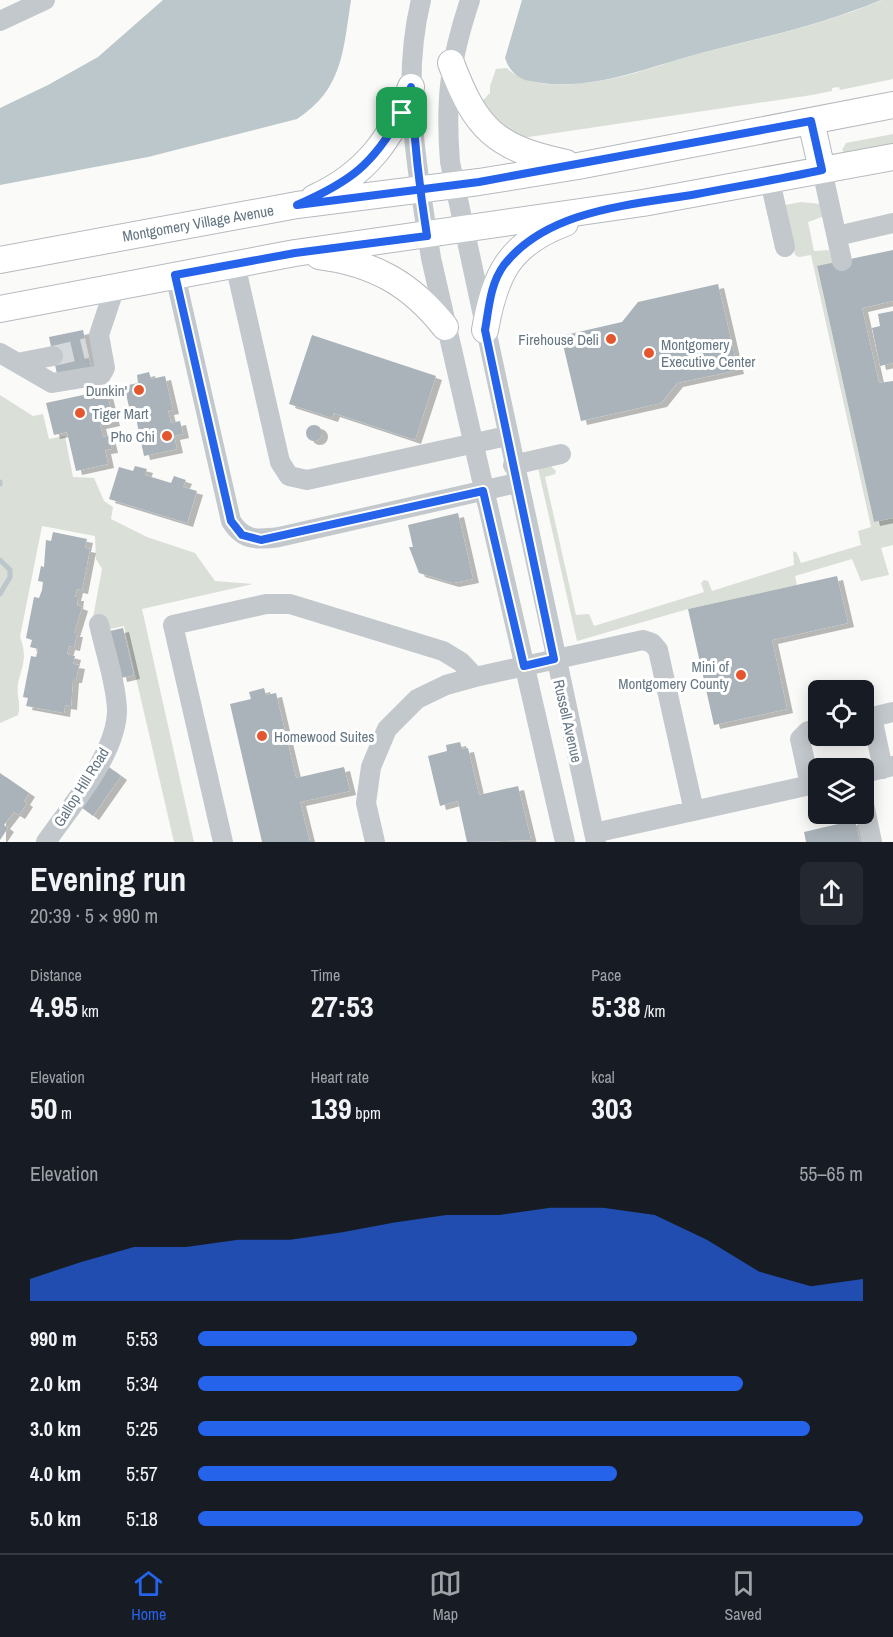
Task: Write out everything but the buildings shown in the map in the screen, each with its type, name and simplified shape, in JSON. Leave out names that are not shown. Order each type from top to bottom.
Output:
[{"type":"main road","points":[[451,63],[469,107],[493,134],[543,158],[578,166]]},
{"type":"main road","points":[[297,205],[331,190],[374,157],[402,113],[411,87]]},
{"type":"main road","name":"Montgomery Village Avenue","points":[[0,261],[297,205],[455,186],[578,166],[893,105]]},
{"type":"main road","points":[[811,121],[822,170]]},
{"type":"main road","points":[[0,309],[295,253],[602,210],[893,157]]},
{"type":"main road","points":[[485,330],[491,296],[505,264],[529,242],[561,224],[602,210]]},
{"type":"main road","points":[[295,253],[334,258],[367,267],[399,282],[426,303],[445,327]]},
{"type":"street","points":[[0,21],[45,0]]},
{"type":"street","name":"Russell Avenue","points":[[421,0],[411,87],[420,189],[427,236],[445,327],[565,842]]},
{"type":"street","name":"Russell Avenue","points":[[470,0],[451,63],[447,109],[450,162],[554,659],[595,838]]},
{"type":"street","points":[[822,170],[842,261]]},
{"type":"street","points":[[770,181],[785,247]]},
{"type":"street","points":[[837,236],[893,223]]},
{"type":"street","points":[[235,264],[280,462],[289,476],[307,480],[507,436]]},
{"type":"street","points":[[175,275],[231,521],[242,535],[261,540],[279,537],[483,491],[561,454]]},
{"type":"street","points":[[0,353],[48,382],[70,381],[105,372],[94,347],[116,287]]},
{"type":"street","points":[[17,363],[53,356]]},
{"type":"street","points":[[223,842],[173,626],[266,604],[290,604],[443,651],[461,662],[475,677]]},
{"type":"street","name":"Gallop Hill Road","points":[[46,842],[100,762],[116,722],[116,697],[99,624]]},
{"type":"street","points":[[375,842],[366,803],[368,780],[374,756],[387,729],[417,699],[447,685],[475,677],[643,640],[655,646],[694,811]]},
{"type":"street","points":[[874,717],[893,712]]},
{"type":"street","points":[[808,732],[800,740],[808,765]]},
{"type":"street","points":[[874,733],[888,767]]},
{"type":"street","points":[[595,838],[694,811],[808,785]]},
{"type":"street","points":[[868,824],[872,842]]},
{"type":"shaded area","points":[[163,0],[351,0],[343,52],[332,82],[324,95],[297,119],[148,157],[0,185],[0,108],[98,57]]},
{"type":"shaded area","points":[[522,0],[881,0],[816,23],[619,77],[574,84],[552,84],[530,81],[517,76],[505,58]]},
{"type":"shaded area","points":[[882,0],[893,0],[893,79],[840,90],[839,87],[832,88],[832,91],[812,95],[522,138],[499,127],[481,102],[490,93],[496,69],[507,68],[516,75],[538,83],[575,84],[599,81],[813,24]]},
{"type":"shaded area","points":[[893,134],[893,145],[845,153],[842,150],[846,143]]},
{"type":"shaded area","points":[[801,202],[821,204],[822,217],[808,222],[814,251],[829,250],[833,263],[817,267],[874,522],[893,518],[893,545],[881,548],[889,575],[861,581],[852,559],[795,576],[797,585],[688,609],[577,641],[538,468],[551,466],[556,471],[555,474],[545,477],[576,615],[589,614],[594,626],[704,592],[701,583],[704,580],[708,581],[712,591],[794,565],[793,551],[797,553],[801,563],[861,545],[858,531],[871,527],[811,255],[799,257],[795,255],[785,205]]},
{"type":"shaded area","points":[[0,395],[33,416],[43,414],[49,439],[65,436],[73,477],[94,478],[104,501],[113,507],[111,519],[147,537],[195,553],[215,581],[253,584],[142,609],[194,842],[174,842],[124,626],[110,629],[92,623],[102,569],[96,559],[95,536],[42,526],[20,637],[24,655],[18,688],[19,712],[18,715],[0,723]]},
{"type":"waterway","points":[[0,560],[10,570],[10,577],[0,594]]},
{"type":"tunnel","points":[[53,356],[87,348]]},
{"type":"place","name":"Firehouse Deli","points":[[611,339]]},
{"type":"place","name":"Montgomery Executive Center","points":[[649,353]]},
{"type":"place","name":"Dunkin'","points":[[139,390]]},
{"type":"place","name":"Tiger Mart","points":[[80,413]]},
{"type":"place","name":"Pho Chi","points":[[167,436]]},
{"type":"place","name":"Mini of Montgomery County","points":[[741,675]]},
{"type":"place","name":"Homewood Suites","points":[[262,736]]},
{"type":"route","points":[[402,113],[374,157],[363,167],[331,190],[297,205],[420,189],[455,186],[578,166],[811,121],[822,170],[602,210],[561,224],[529,242],[505,264],[497,277],[485,330],[554,659],[524,666],[483,491],[261,540],[242,535],[231,521],[175,275],[295,253],[427,236],[420,189],[416,166],[411,87],[402,113]]}]
